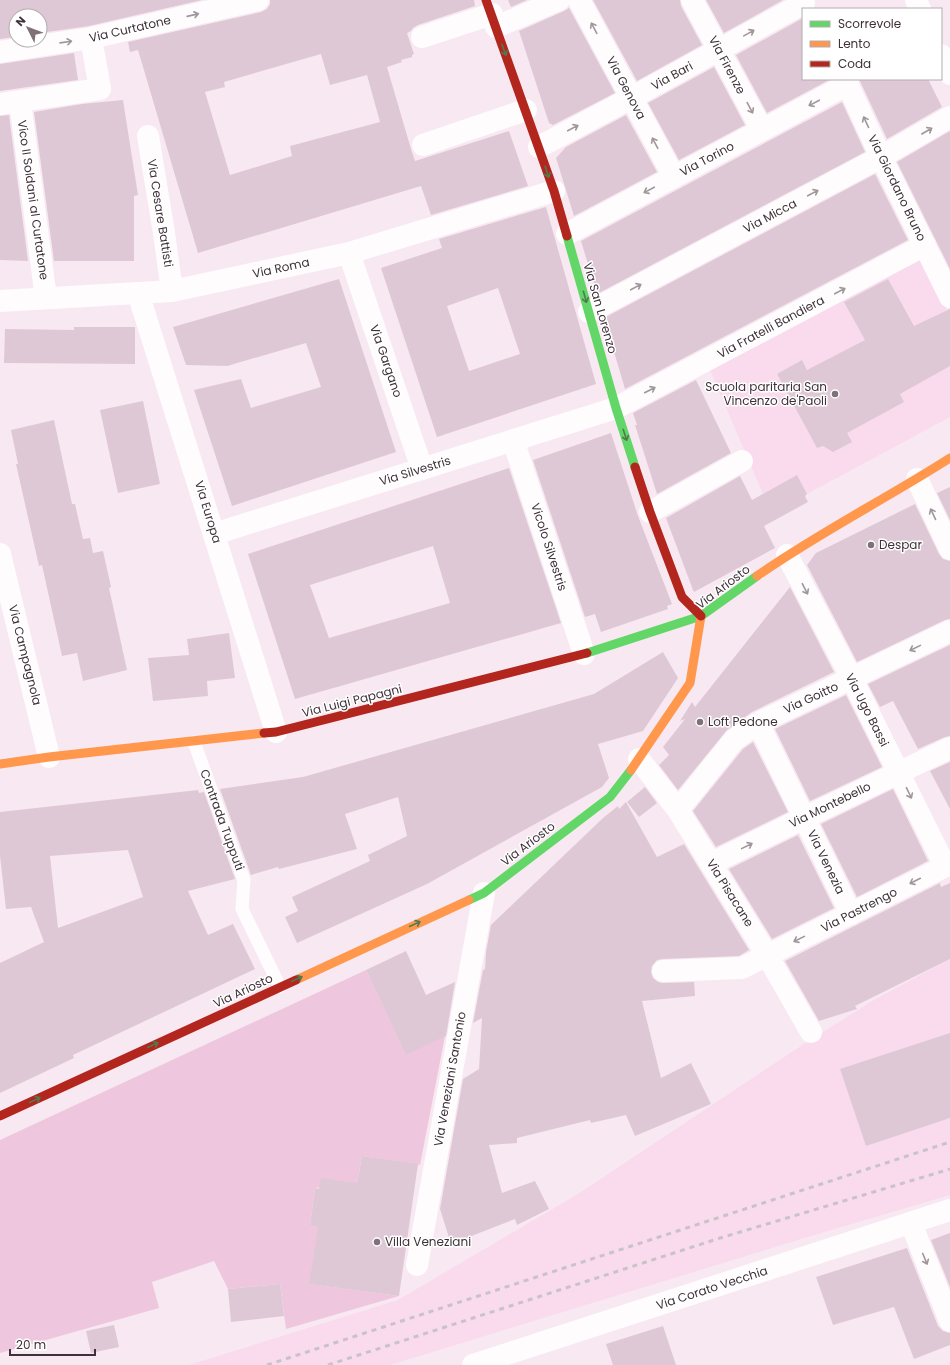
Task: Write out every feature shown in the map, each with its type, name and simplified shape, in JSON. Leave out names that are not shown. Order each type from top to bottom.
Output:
[{"type":"street","name":"Via Curtatone","points":[[0,52],[91,38],[258,0]]},
{"type":"street","points":[[422,37],[491,14],[559,0]]},
{"type":"street","name":"Via Genova","points":[[579,0],[674,177]]},
{"type":"street","name":"Via Firenze","points":[[692,0],[762,130]]},
{"type":"street","name":"Via Bari","points":[[539,147],[805,4]]},
{"type":"street","name":"Via San Lorenzo","points":[[491,14],[554,191],[616,408],[650,512],[682,597],[701,616]]},
{"type":"street","points":[[10,103],[100,89],[91,38]]},
{"type":"street","points":[[942,57],[950,74]]},
{"type":"street","name":"Via Torino","points":[[567,234],[762,130],[847,82]]},
{"type":"street","name":"Via Giordano Bruno","points":[[847,82],[881,157],[950,297]]},
{"type":"street","name":"Vico II Soldani al Curtatone","points":[[10,103],[46,298]]},
{"type":"street","points":[[422,145],[526,110]]},
{"type":"street","name":"Via Micca","points":[[589,312],[881,157],[950,117]]},
{"type":"street","name":"Via Cesare Battisti","points":[[148,136],[172,291]]},
{"type":"street","name":"Via Roma","points":[[0,301],[172,291],[349,253],[554,191]]},
{"type":"street","name":"Via Fratelli Bandiera","points":[[616,408],[925,246]]},
{"type":"street","name":"Via Gargano","points":[[349,253],[422,469]]},
{"type":"street","name":"Via Europa","points":[[138,292],[276,732]]},
{"type":"street","name":"Via Silvestris","points":[[214,534],[616,408]]},
{"type":"street","name":"Vicolo Silvestris","points":[[513,440],[584,654]]},
{"type":"street","name":"Via Ariosto","points":[[0,1116],[484,893],[610,797],[639,760],[690,683],[701,616],[787,555],[950,458]]},
{"type":"street","points":[[650,512],[742,462]]},
{"type":"street","points":[[917,479],[950,549]]},
{"type":"street","name":"Via Campagnola","points":[[0,554],[50,757]]},
{"type":"street","name":"Via Ugo Bassi","points":[[787,555],[948,865]]},
{"type":"street","name":"Via Luigi Papagni","points":[[0,764],[276,732],[584,654],[701,616]]},
{"type":"street","name":"Via Goitto","points":[[678,810],[734,740],[758,723],[950,631]]},
{"type":"street","name":"Via Venezia","points":[[758,723],[851,914]]},
{"type":"street","name":"Via Montebello","points":[[712,864],[950,748]]},
{"type":"street","name":"Via Pisacane","points":[[639,760],[678,810],[767,955],[812,1032]]},
{"type":"street","name":"Via Pastrengo","points":[[663,971],[742,968],[948,865]]},
{"type":"street","name":"Via Veneziani Santonio","points":[[417,1265],[484,893]]},
{"type":"street","name":"Via Corato Vecchia","points":[[474,1365],[950,1210]]},
{"type":"street","points":[[911,1223],[950,1321]]},
{"type":"lane","name":"Contrada Tupputi","points":[[194,742],[244,880],[242,909],[280,987]]},
{"type":"shaded area","name":"Scuola paritaria San Vincenzo de'Paoli","points":[[921,258],[947,310],[950,308],[950,417],[807,494],[797,476],[763,494],[710,370]]},
{"type":"shaded area","points":[[950,959],[950,1195],[390,1365],[189,1365],[398,1300],[578,1194],[807,1042],[874,1000]]},
{"type":"shaded area","points":[[366,970],[406,1054],[445,1036],[420,1165],[362,1156],[357,1183],[315,1188],[310,1226],[348,1231],[345,1256],[314,1252],[310,1284],[399,1296],[286,1329],[280,1284],[228,1289],[214,1261],[152,1282],[159,1308],[0,1353],[0,1140]]},
{"type":"building","points":[[0,0],[202,0],[89,26],[48,32],[48,8],[8,8],[8,38],[0,39]]},
{"type":"building","points":[[270,0],[474,0],[475,6],[413,28],[407,33],[414,54],[412,57],[401,60],[402,62],[387,67],[415,161],[509,131],[528,186],[431,215],[421,186],[198,253],[138,50],[130,52],[128,42],[261,12],[267,9],[270,4]],"holes":[[[321,54],[330,85],[367,75],[380,122],[290,146],[292,156],[230,175],[205,92],[225,87],[224,82]]]},
{"type":"building","points":[[508,0],[527,0],[511,7]]},
{"type":"building","points":[[593,0],[680,0],[681,6],[702,45],[637,81]]},
{"type":"building","points":[[706,0],[783,0],[724,33]]},
{"type":"building","points":[[569,8],[615,93],[553,125],[549,123],[519,31]]},
{"type":"building","points":[[802,19],[802,80],[829,80],[767,113],[736,55]]},
{"type":"building","points":[[74,53],[78,80],[0,91],[0,64]]},
{"type":"building","points":[[714,67],[745,125],[679,160],[648,103]]},
{"type":"building","points":[[859,80],[928,80],[942,107],[887,139]]},
{"type":"building","points":[[123,100],[138,195],[134,196],[134,261],[54,261],[34,112],[82,104]]},
{"type":"building","points":[[842,102],[865,152],[597,294],[581,241]]},
{"type":"building","points":[[9,115],[28,261],[0,260],[0,116]]},
{"type":"building","points":[[626,115],[657,172],[574,216],[556,158],[566,147]]},
{"type":"building","points":[[950,131],[950,269],[897,162]]},
{"type":"building","points":[[875,174],[908,240],[625,389],[604,318]]},
{"type":"building","points":[[546,207],[596,384],[437,437],[381,268],[442,248],[439,239]],"holes":[[[498,288],[520,354],[469,371],[447,306]]]},
{"type":"building","points":[[339,279],[396,452],[232,506],[194,390],[241,379],[251,408],[321,387],[306,343],[227,366],[186,365],[173,327]]},
{"type":"building","points":[[888,279],[914,326],[950,309],[950,366],[900,394],[904,402],[847,433],[852,442],[833,452],[823,446],[817,448],[777,374],[802,360],[807,370],[865,340],[844,302]]},
{"type":"building","points":[[74,327],[135,327],[135,364],[4,363],[5,329],[74,330]]},
{"type":"building","points":[[696,380],[731,453],[657,494],[635,425],[637,425],[633,413]]},
{"type":"building","points":[[143,401],[160,484],[118,493],[100,410]]},
{"type":"building","points":[[54,420],[72,504],[75,504],[83,539],[90,538],[93,553],[103,551],[111,587],[109,588],[127,670],[83,681],[77,653],[62,656],[42,565],[39,566],[16,464],[18,464],[11,430]]},
{"type":"building","points":[[611,433],[638,516],[672,604],[667,606],[668,609],[601,632],[595,614],[585,617],[533,460]]},
{"type":"building","points":[[509,468],[561,623],[295,699],[248,554]],"holes":[[[433,546],[450,603],[329,638],[310,585]]]},
{"type":"building","points":[[797,475],[807,494],[805,496],[808,502],[764,526],[775,548],[694,592],[666,518],[740,476],[752,500]]},
{"type":"building","points":[[950,487],[950,520],[937,493]]},
{"type":"building","points":[[915,504],[939,554],[943,559],[950,561],[950,619],[857,662],[807,565],[816,553]]},
{"type":"building","points":[[790,587],[834,672],[752,712],[727,730],[678,790],[659,765],[669,755],[663,747],[685,719],[680,721],[692,702],[695,707]]},
{"type":"building","points":[[229,633],[235,678],[207,681],[208,696],[153,701],[148,658],[189,655],[187,639]]},
{"type":"building","points":[[950,645],[950,736],[918,749],[893,701],[880,707],[868,684]]},
{"type":"building","points":[[663,652],[678,678],[643,731],[598,744],[609,778],[602,787],[427,884],[297,943],[285,917],[298,911],[292,897],[370,861],[368,855],[407,836],[398,797],[345,814],[357,849],[279,869],[278,867],[251,875],[220,789],[303,777],[594,694]]},
{"type":"building","points":[[846,695],[882,767],[810,801],[775,729]]},
{"type":"building","points":[[753,742],[788,812],[716,847],[693,811],[743,749]]},
{"type":"building","points":[[950,762],[950,809],[930,771]]},
{"type":"building","points":[[645,787],[657,803],[639,817],[627,802]]},
{"type":"building","points":[[893,789],[928,861],[857,897],[821,824]]},
{"type":"building","points":[[198,790],[199,793],[204,792],[235,879],[188,891],[208,935],[233,924],[255,969],[73,1055],[74,1058],[0,1093],[0,963],[44,942],[31,907],[6,909],[0,856],[0,812]],"holes":[[[128,850],[143,897],[58,928],[50,856]]]},
{"type":"building","points":[[626,802],[657,857],[684,844],[749,950],[739,956],[657,960],[652,966],[651,972],[653,978],[658,982],[663,983],[694,982],[695,996],[642,1001],[661,1078],[691,1063],[711,1104],[635,1136],[626,1115],[591,1123],[590,1120],[517,1138],[517,1143],[489,1145],[502,1193],[535,1181],[549,1209],[517,1225],[515,1219],[451,1244],[440,1209],[463,1079],[479,1069],[482,1018],[473,1023],[483,970],[485,969],[486,952],[491,925],[603,818],[618,806],[619,809]]},
{"type":"building","points":[[798,835],[834,908],[772,939],[729,869]]},
{"type":"building","points":[[940,883],[941,887],[950,883],[950,959],[855,1006],[857,1009],[819,1021],[785,961]]},
{"type":"building","points":[[406,951],[426,995],[455,982],[446,1036],[406,1055],[366,970]]},
{"type":"building","points":[[950,1033],[950,1118],[866,1146],[840,1069]]},
{"type":"building","name":"Villa Veneziani","points":[[362,1156],[418,1164],[399,1296],[309,1284],[318,1227],[310,1226],[315,1188],[319,1189],[321,1178],[357,1183]]},
{"type":"building","points":[[950,1233],[950,1287],[931,1240]]},
{"type":"building","points":[[907,1248],[938,1326],[943,1331],[950,1333],[950,1345],[914,1359],[894,1307],[833,1325],[816,1277]]},
{"type":"building","points":[[280,1284],[284,1316],[231,1322],[228,1289]]},
{"type":"building","points":[[114,1325],[119,1347],[91,1353],[86,1331]]},
{"type":"building","points":[[663,1326],[676,1365],[613,1365],[606,1344]]},
{"type":"railway","points":[[267,1365],[950,1142]]},
{"type":"railway","points":[[328,1365],[717,1239],[950,1169]]},
{"type":"traffic: fast","points":[[567,236],[616,408],[635,467]]},
{"type":"traffic: fast","points":[[587,653],[701,616],[757,576]]},
{"type":"traffic: fast","points":[[469,900],[484,893],[610,797],[631,770]]},
{"type":"traffic: slow","points":[[757,576],[804,545],[950,458]]},
{"type":"traffic: slow","points":[[631,770],[690,683],[701,616]]},
{"type":"traffic: slow","points":[[0,764],[49,757],[264,733]]},
{"type":"traffic: slow","points":[[296,980],[469,900]]},
{"type":"traffic: jam","points":[[486,0],[554,191],[567,236]]},
{"type":"traffic: jam","points":[[635,467],[682,597],[701,616]]},
{"type":"traffic: jam","points":[[264,733],[276,732],[587,653]]},
{"type":"traffic: jam","points":[[0,1116],[296,980]]},
{"type":"place","name":"Scuola paritaria San Vincenzo de'Paoli","points":[[835,394]]},
{"type":"place","name":"Despar","points":[[871,545]]},
{"type":"place","name":"Loft Pedone","points":[[700,722]]},
{"type":"place","name":"Villa Veneziani","points":[[377,1242]]}]
